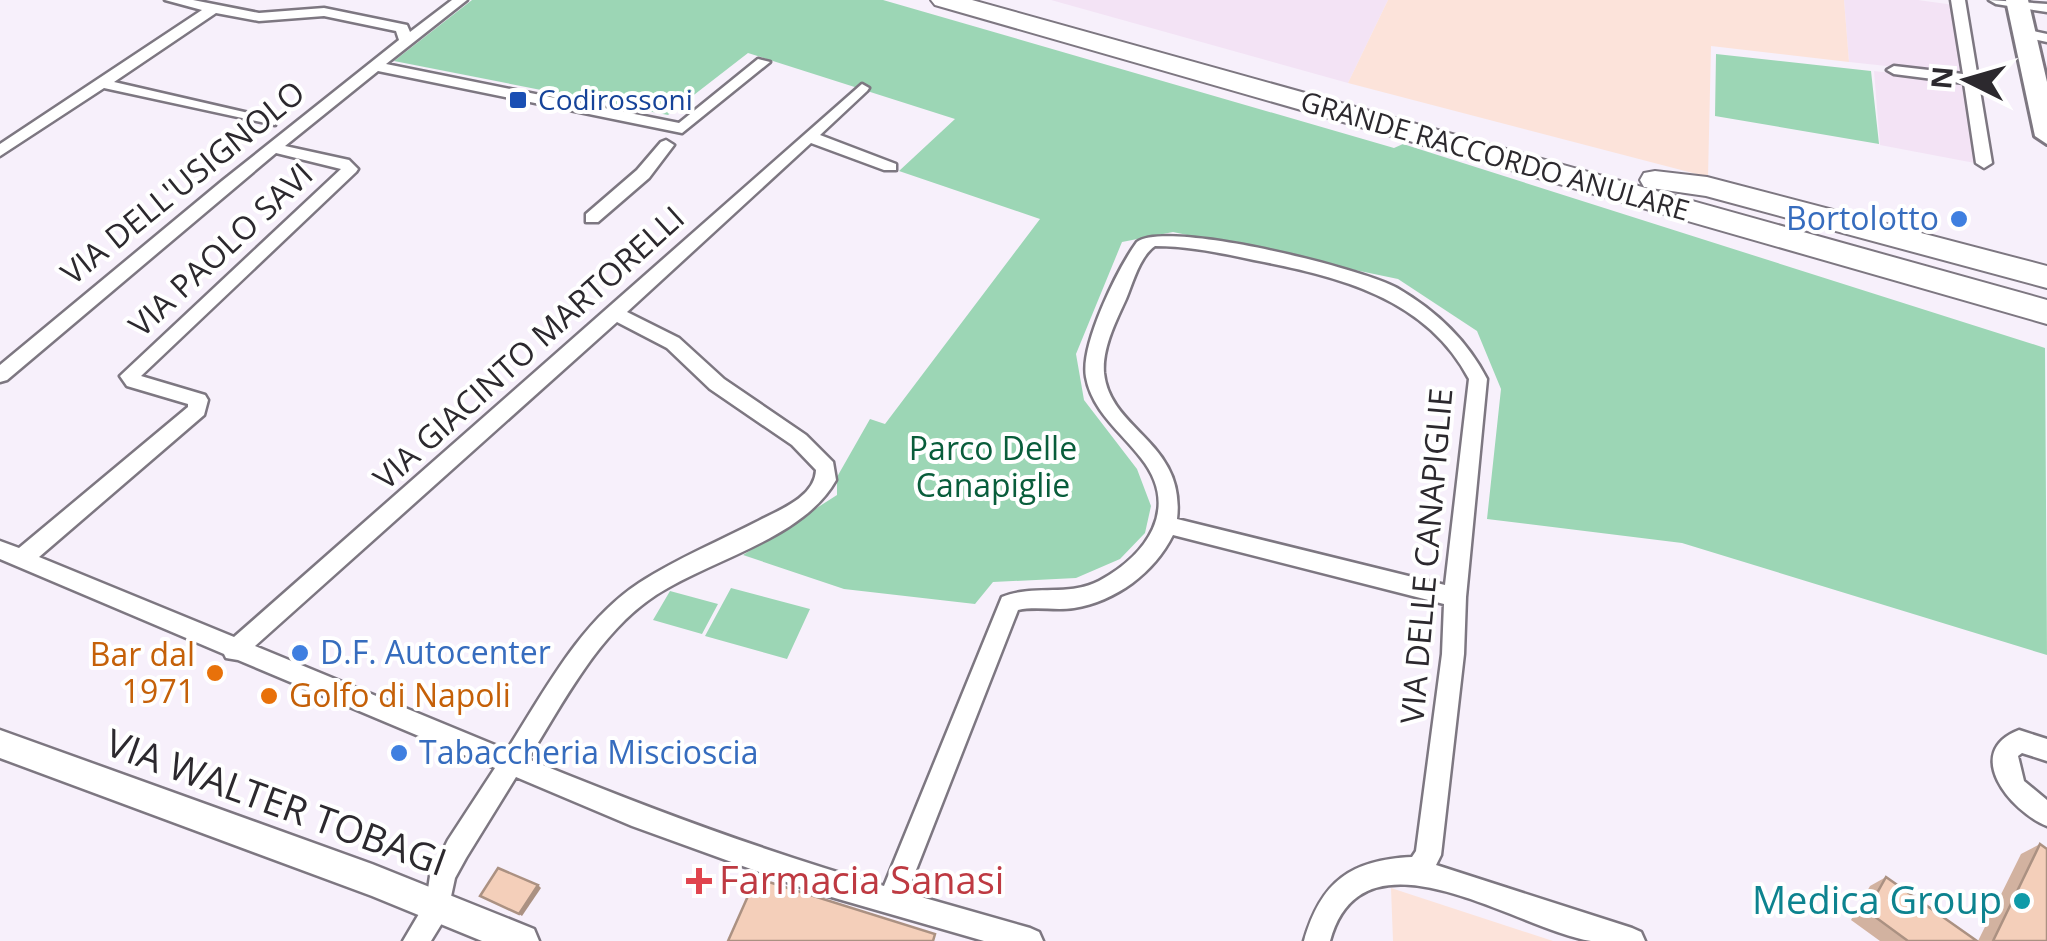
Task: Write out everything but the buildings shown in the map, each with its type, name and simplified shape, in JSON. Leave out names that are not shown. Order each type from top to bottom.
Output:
[{"type":"highway","name":"GRANDE RACCORDO ANULARE","points":[[944,0],[2047,312]]},
{"type":"highway","name":"GRANDE RACCORDO ANULARE","points":[[1004,0],[2047,291]]},
{"type":"highway","points":[[1654,180],[1707,187],[2047,277]]},
{"type":"highway","points":[[1713,218],[1837,266],[2047,337]]},
{"type":"main road","points":[[2010,1],[2035,35],[2047,136]]},
{"type":"street","points":[[172,0],[266,18],[316,12],[346,15],[398,26],[406,32],[405,39]]},
{"type":"street","name":"VIA DELL'USIGNOLO","points":[[0,375],[192,211],[405,39],[460,0]]},
{"type":"street","points":[[1958,0],[1984,163]]},
{"type":"street","points":[[2010,1],[2047,8]]},
{"type":"street","points":[[0,151],[214,8]]},
{"type":"street","points":[[682,128],[763,62]]},
{"type":"street","points":[[374,66],[682,128]]},
{"type":"street","points":[[1894,70],[1970,79]]},
{"type":"street","points":[[101,83],[270,122]]},
{"type":"street","name":"VIA GIACINTO MARTORELLI","points":[[234,651],[862,88]]},
{"type":"street","points":[[628,117],[652,142],[666,145],[681,140],[685,135],[682,128]]},
{"type":"street","points":[[808,136],[890,167]]},
{"type":"street","points":[[592,218],[639,178],[666,145]]},
{"type":"street","name":"VIA PAOLO SAVI","points":[[10,555],[197,410],[198,400],[134,382],[130,376],[350,169],[343,162],[274,148]]},
{"type":"street","name":"VIA DELLE CANAPIGLIE","points":[[1166,525],[1168,496],[1164,472],[1107,400],[1095,375],[1099,348],[1141,248],[1152,240],[1355,277],[1383,287],[1457,349],[1478,379],[1428,855],[1422,867],[1414,870]]},
{"type":"street","points":[[416,941],[438,906],[447,868],[510,766],[575,664],[627,604],[665,579],[802,508],[826,480],[826,468],[800,440],[716,384],[668,340],[615,313]]},
{"type":"street","points":[[892,900],[1010,604],[1030,598],[1080,598],[1102,589],[1141,564],[1160,542],[1166,525],[1455,597]]},
{"type":"street","points":[[10,555],[510,766],[770,864],[1030,941]]},
{"type":"street","points":[[2047,750],[2019,741],[2007,749],[2006,756],[2009,784],[2047,814]]},
{"type":"street","name":"VIA WALTER TOBAGI","points":[[0,744],[438,906],[522,941]]},
{"type":"street","points":[[1317,941],[1327,906],[1343,890],[1376,874],[1414,870],[1632,941]]},
{"type":"shaded area","points":[[1051,0],[1388,0],[1348,83]]},
{"type":"shaded area","points":[[1388,0],[1844,0],[1849,62],[1711,46],[1708,177],[1348,83]]},
{"type":"shaded area","points":[[1844,0],[1918,0],[1954,5],[1980,164],[1880,145],[1874,71],[1899,74],[1896,67],[1849,62]]},
{"type":"shaded area","points":[[1391,888],[1553,941],[1393,941]]},
{"type":"green space","name":"Parco Delle Canapiglie","points":[[472,0],[883,0],[1394,148],[1403,144],[2045,348],[2047,655],[1682,543],[1487,519],[1501,389],[1477,331],[1398,279],[1173,232],[1122,242],[1076,354],[1084,400],[1137,469],[1151,506],[1145,533],[1120,559],[1076,578],[993,582],[975,604],[844,589],[743,555],[837,495],[837,477],[870,419],[885,424],[1040,219],[899,171],[955,119],[748,53],[668,115],[394,61]]},
{"type":"green space","points":[[1716,54],[1871,71],[1879,144],[1715,116]]},
{"type":"green space","points":[[731,588],[810,609],[787,659],[705,636]]},
{"type":"green space","points":[[670,591],[718,604],[702,634],[653,620]]},
{"type":"place","name":"Codirossoni","points":[[518,100]]},
{"type":"place","name":"Bortolotto","points":[[1959,219]]},
{"type":"place","name":"D.F. Autocenter","points":[[300,653]]},
{"type":"place","name":"Bar dal 1971","points":[[215,673]]},
{"type":"place","name":"Golfo di Napoli","points":[[269,696]]},
{"type":"place","name":"Tabaccheria Miscioscia","points":[[399,753]]},
{"type":"place","name":"Farmacia Sanasi","points":[[699,881]]},
{"type":"place","name":"Medica Group","points":[[2022,901]]}]
